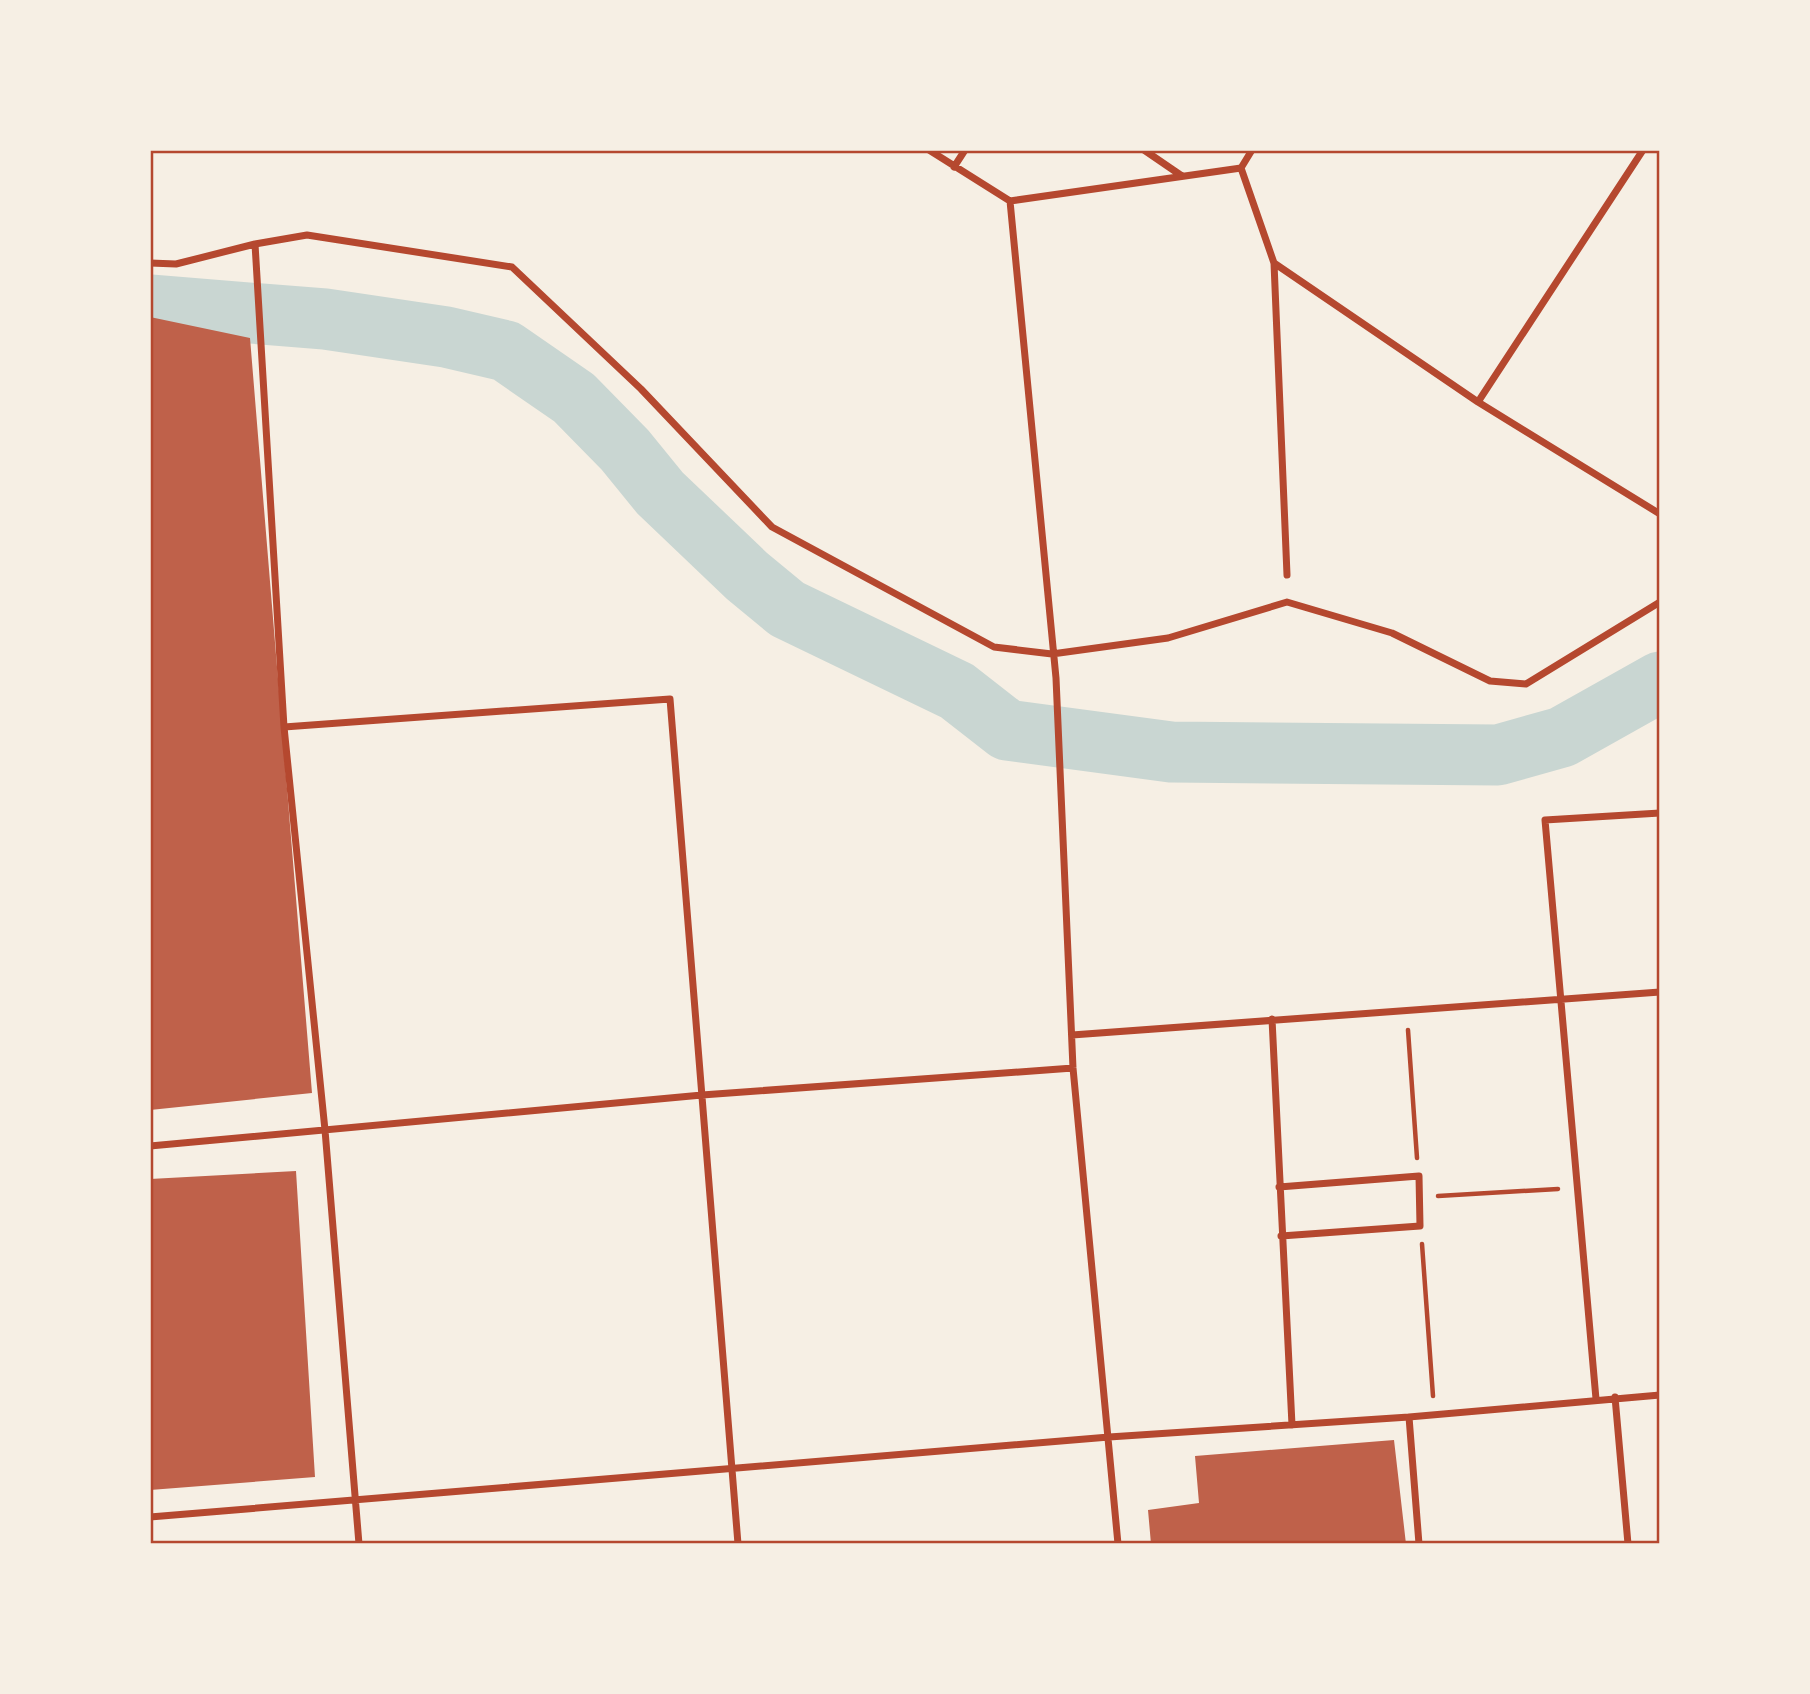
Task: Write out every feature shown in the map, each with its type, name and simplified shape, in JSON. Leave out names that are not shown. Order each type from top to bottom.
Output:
[{"type":"street","points":[[929,150],[1010,201],[1241,168]]},
{"type":"street","points":[[954,167],[965,150]]},
{"type":"street","points":[[1144,150],[1182,176]]},
{"type":"street","points":[[1241,168],[1252,150]]},
{"type":"street","points":[[1478,402],[1643,150]]},
{"type":"street","points":[[1241,168],[1274,263],[1287,575]]},
{"type":"street","points":[[1010,201],[1056,678],[1073,1068],[1118,1544]]},
{"type":"street","points":[[150,263],[176,264],[307,234],[512,267],[641,389],[772,527],[994,646],[1052,654],[1168,638],[1287,601],[1392,633],[1490,681],[1526,684],[1660,602]]},
{"type":"street","points":[[255,244],[255,278],[263,337],[284,727],[325,1130],[359,1544]]},
{"type":"street","points":[[1274,263],[1478,402],[1660,514]]},
{"type":"street","points":[[284,727],[670,699],[738,1544]]},
{"type":"street","points":[[1596,1399],[1545,820],[1660,813]]},
{"type":"street","points":[[1072,1035],[1660,992]]},
{"type":"street","points":[[1272,1019],[1292,1425]]},
{"type":"street","points":[[150,1146],[702,1095],[1073,1068]]},
{"type":"street","points":[[1279,1187],[1419,1176],[1420,1226],[1281,1236]]},
{"type":"street","points":[[150,1517],[1109,1437],[1409,1417],[1660,1395]]},
{"type":"street","points":[[1615,1397],[1628,1544]]},
{"type":"street","points":[[1409,1417],[1419,1544]]},
{"type":"path","points":[[1406,1011],[1419,1176]]},
{"type":"path","points":[[1419,1197],[1571,1189]]},
{"type":"path","points":[[1420,1217],[1434,1414]]},
{"type":"building","points":[[150,317],[250,338],[312,1093],[150,1110]]},
{"type":"building","points":[[296,1171],[315,1477],[150,1490],[150,1179]]},
{"type":"building","points":[[1394,1440],[1406,1544],[1151,1544],[1148,1510],[1199,1503],[1195,1456]]},
{"type":"waterway","points":[[150,305],[325,319],[446,337],[506,351],[574,398],[625,450],[660,493],[747,576],[787,609],[957,691],[1007,730],[1171,752],[1498,755],[1562,737],[1660,682]]}]
